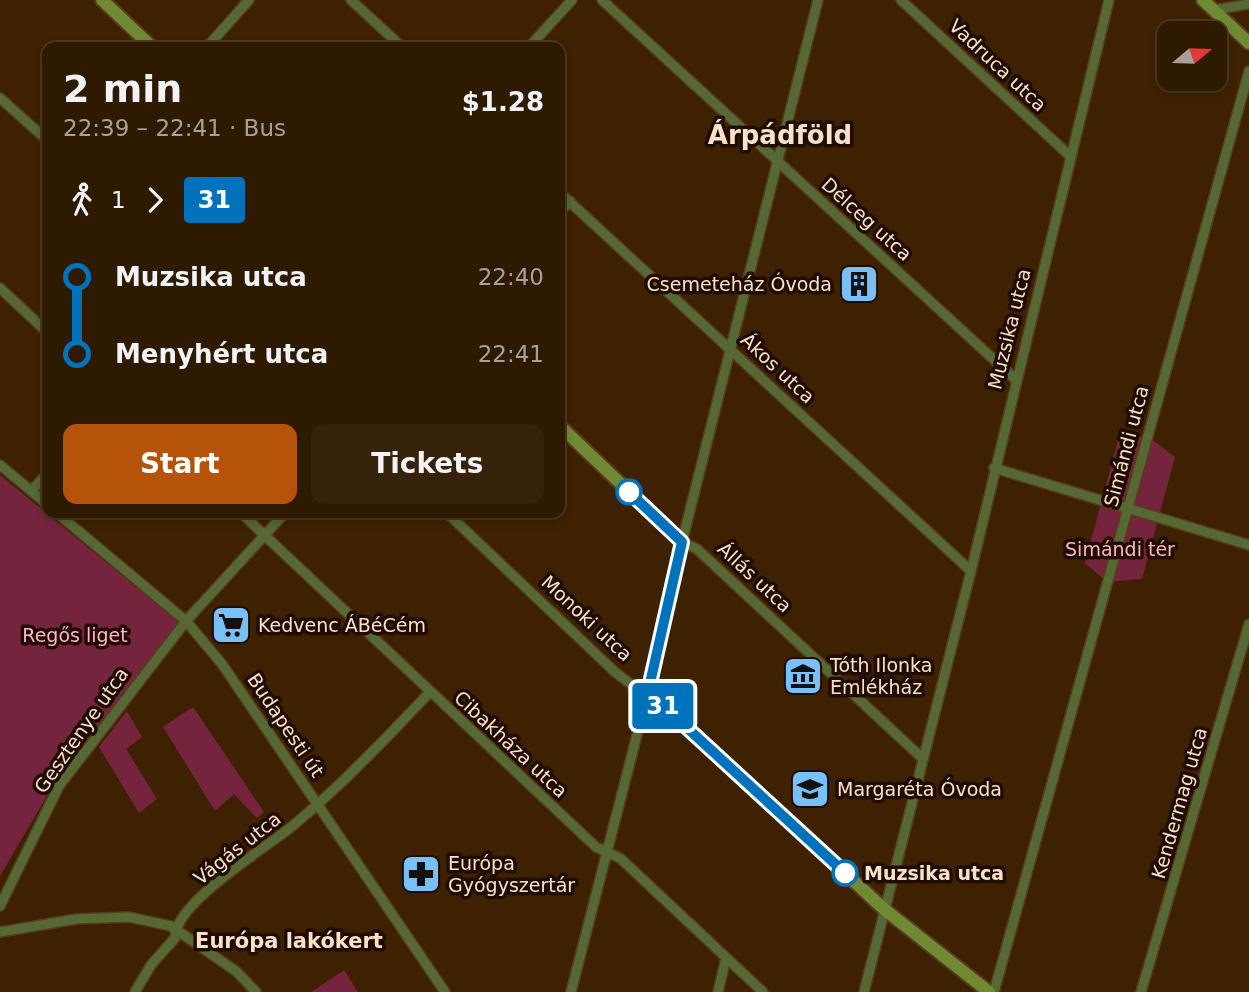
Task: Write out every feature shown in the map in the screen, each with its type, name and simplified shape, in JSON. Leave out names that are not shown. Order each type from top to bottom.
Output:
[{"type":"street","points":[[102,0],[147,42]]},
{"type":"street","points":[[211,42],[249,0]]},
{"type":"street","points":[[351,0],[397,42]]},
{"type":"street","points":[[534,42],[572,0]]},
{"type":"street","name":"Délceg utca","points":[[603,0],[1015,379]]},
{"type":"street","points":[[571,992],[648,692],[682,542],[817,0]]},
{"type":"street","name":"Vadruca utca","points":[[901,0],[1070,156]]},
{"type":"street","name":"Muzsika utca","points":[[864,992],[971,571],[1015,379],[1110,0]]},
{"type":"street","points":[[1203,0],[1249,43]]},
{"type":"street","points":[[1214,10],[1249,4]]},
{"type":"street","name":"Simándi utca","points":[[991,992],[1249,71]]},
{"type":"street","points":[[0,98],[42,136]]},
{"type":"street","name":"Ákos utca","points":[[565,197],[971,571]]},
{"type":"street","points":[[565,206],[570,201]]},
{"type":"street","points":[[0,288],[42,327]]},
{"type":"street","name":"Állás utca","points":[[565,431],[682,542],[697,549],[922,758]]},
{"type":"street","points":[[0,465],[42,501]]},
{"type":"street","points":[[994,468],[1249,545]]},
{"type":"street","points":[[31,491],[42,479]]},
{"type":"street","name":"Budapesti út","points":[[63,518],[186,621],[246,696],[445,992]]},
{"type":"street","name":"Cibakháza utca","points":[[247,518],[596,847],[620,858],[764,992]]},
{"type":"street","name":"Gesztenye utca","points":[[0,906],[58,786],[186,621],[280,518]]},
{"type":"street","name":"Monoki utca","points":[[452,518],[615,672],[636,688],[648,692],[884,909],[991,992]]},
{"type":"street","name":"Kendermag utca","points":[[1141,992],[1247,639],[1249,624]]},
{"type":"street","name":"Vágás utca","points":[[135,992],[151,965],[175,939],[174,931],[191,908],[222,878],[296,824],[353,773],[430,692]]},
{"type":"street","points":[[0,932],[76,919],[129,917],[171,926],[174,931],[218,958],[256,992]]},
{"type":"street","points":[[718,992],[726,958]]},
{"type":"green space","name":"Simándi tér","points":[[1147,436],[1175,457],[1142,579],[1107,582],[1085,563],[1118,440]]},
{"type":"green space","name":"Regős liget","points":[[0,475],[42,510],[42,518],[52,518],[180,623],[54,784],[0,876]]},
{"type":"green space","points":[[193,707],[264,812],[257,818],[234,794],[215,811],[163,727]]},
{"type":"green space","points":[[127,711],[142,737],[126,749],[157,799],[139,813],[99,747]]},
{"type":"green space","points":[[344,970],[358,992],[311,992]]},
{"type":"bus line","name":"31","points":[[629,492],[682,542],[648,692],[845,873]]},
{"type":"place","name":"Csemeteház Óvoda","points":[[859,284]]},
{"type":"place","name":"Kedvenc ÁBéCém","points":[[231,625]]},
{"type":"place","name":"Tóth Ilonka Emlékház","points":[[803,676]]},
{"type":"place","name":"Margaréta Óvoda","points":[[810,789]]},
{"type":"place","name":"Muzsika utca","points":[[845,873]]},
{"type":"place","name":"Európa Gyógyszertár","points":[[421,874]]},
{"type":"district","name":"Árpádföld","points":[[780,135]]},
{"type":"district","name":"Európa lakókert","points":[[289,941]]}]
